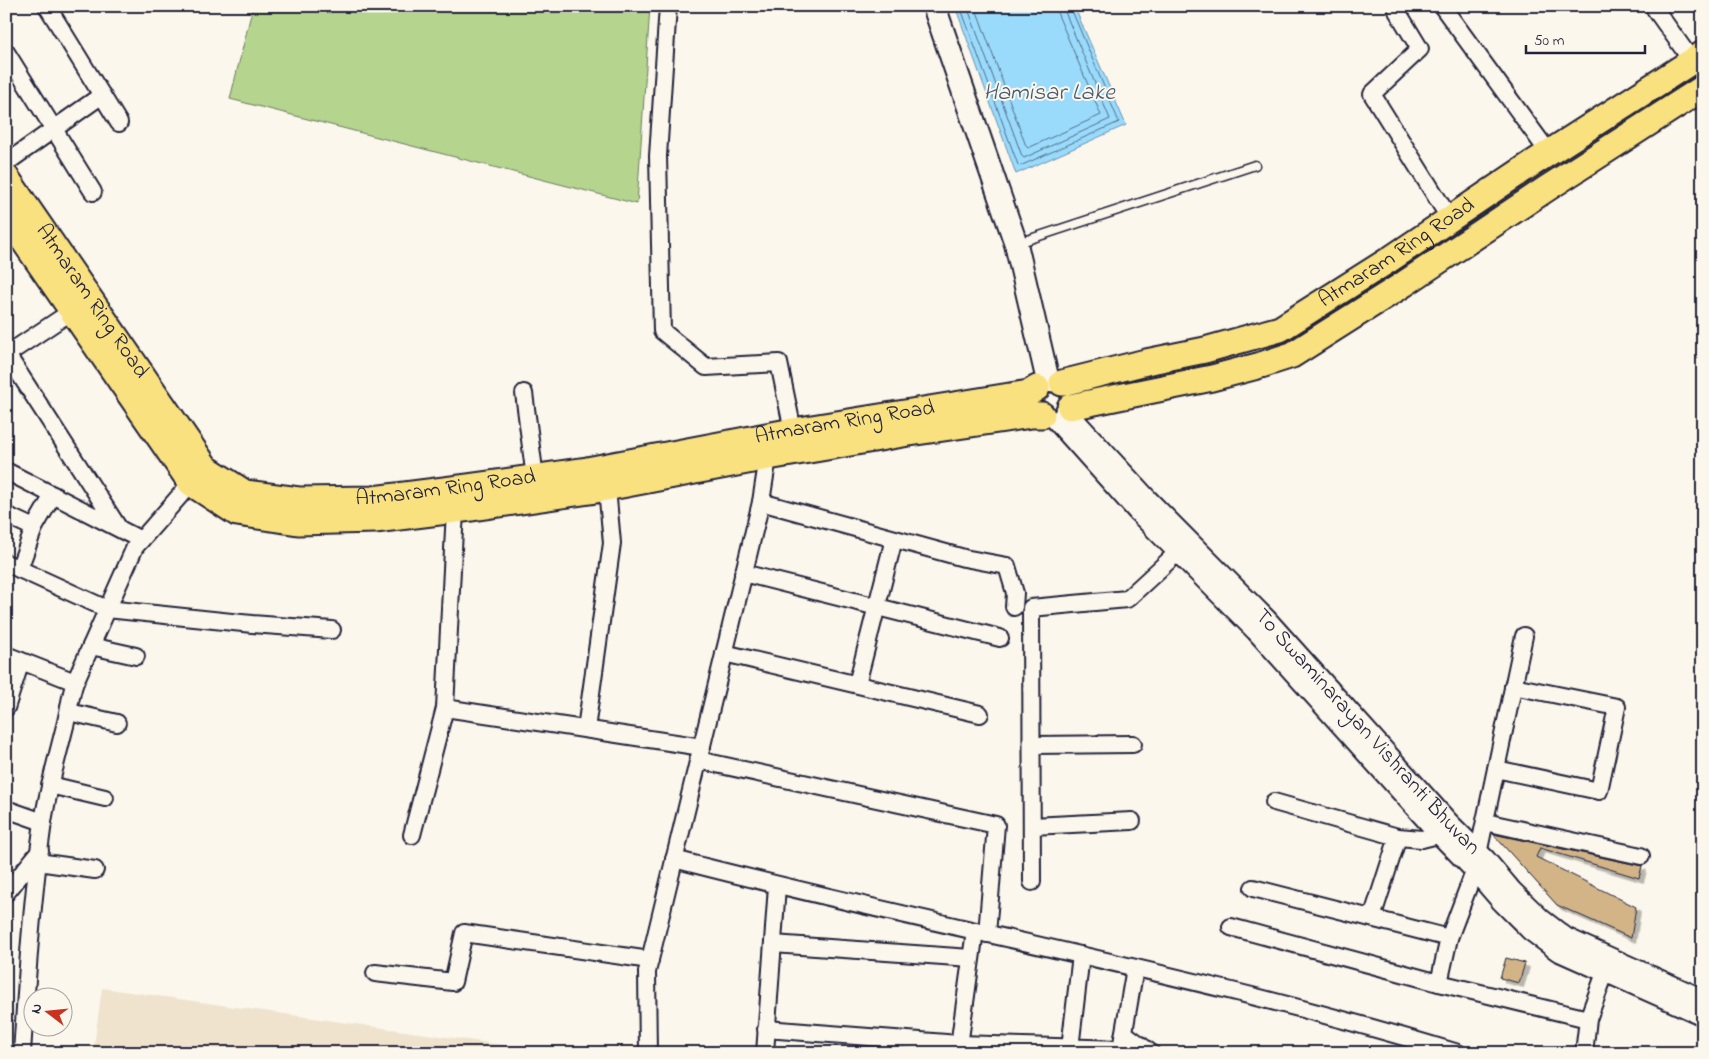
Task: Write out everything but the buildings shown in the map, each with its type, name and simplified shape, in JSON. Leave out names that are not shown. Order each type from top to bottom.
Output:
[{"type":"main road","points":[[934,6],[1016,244],[1049,384]]},
{"type":"main road","name":"Atmaram Ring Road","points":[[6,177],[206,468],[244,493],[299,500],[373,498],[587,470],[793,431],[1029,394],[1049,384],[1205,350],[1280,329],[1389,260],[1549,153],[1697,58]]},
{"type":"main road","name":"Atmaram Ring Road","points":[[6,215],[191,483],[237,513],[298,522],[375,520],[607,488],[768,457],[903,434],[1032,414],[1058,414],[1212,378],[1292,355],[1703,88]]},
{"type":"main road","points":[[1049,384],[1067,387],[1070,393],[1071,400],[1058,414],[1038,411],[1034,400],[1049,384]]},
{"type":"main road","name":"To Swaminarayan Vishranti Bhuvan","points":[[1058,414],[1266,621],[1448,824],[1476,863],[1511,892],[1540,920],[1565,939],[1703,1001]]},
{"type":"street","points":[[47,6],[119,122]]},
{"type":"street","points":[[668,6],[658,156],[662,331],[706,367],[779,363],[793,431]]},
{"type":"street","points":[[1442,6],[1549,153]]},
{"type":"street","points":[[1655,9],[1697,58]]},
{"type":"street","points":[[1398,11],[1420,49],[1372,94],[1450,219]]},
{"type":"street","points":[[6,52],[93,192]]},
{"type":"street","points":[[6,163],[102,95]]},
{"type":"street","points":[[72,311],[7,354],[118,528]]},
{"type":"street","points":[[524,393],[535,478]]},
{"type":"street","points":[[1058,414],[1136,512],[1255,632],[1438,835],[1476,863],[1500,902],[1530,932],[1557,952],[1703,1018]]},
{"type":"street","points":[[648,1053],[647,972],[760,502],[768,457]]},
{"type":"street","points":[[6,471],[141,540]]},
{"type":"street","points":[[22,1053],[29,936],[43,822],[69,712],[70,698],[75,682],[135,547],[191,483]]},
{"type":"street","points":[[586,730],[612,544],[607,488]]},
{"type":"street","points":[[53,494],[13,566],[107,610],[332,630]]},
{"type":"street","points":[[760,502],[964,558],[1008,566],[1015,593],[1014,607]]},
{"type":"street","points":[[412,835],[445,708],[455,510]]},
{"type":"street","points":[[6,515],[34,528]]},
{"type":"street","points":[[857,684],[894,538]]},
{"type":"street","points":[[1032,882],[1031,608],[1127,599],[1177,553]]},
{"type":"street","points":[[743,573],[1000,638]]},
{"type":"street","points":[[1439,983],[1449,938],[1476,863],[1524,636]]},
{"type":"street","points":[[91,646],[136,656]]},
{"type":"street","points":[[724,652],[980,714]]},
{"type":"street","points":[[6,708],[14,658],[75,682]]},
{"type":"street","points":[[1496,769],[1599,791],[1618,707],[1513,686]]},
{"type":"street","points":[[445,708],[586,730],[700,753],[996,825],[981,932],[971,958],[959,1048]]},
{"type":"street","points":[[69,712],[117,723]]},
{"type":"street","points":[[1032,745],[1133,744]]},
{"type":"street","points":[[50,786],[105,798]]},
{"type":"street","points":[[1274,802],[1398,837],[1422,839],[1438,835]]},
{"type":"street","points":[[6,809],[43,822]]},
{"type":"street","points":[[1032,826],[1132,821]]},
{"type":"street","points":[[1485,822],[1641,856]]},
{"type":"street","points":[[1372,918],[1398,837]]},
{"type":"street","points":[[39,857],[94,870]]},
{"type":"street","points":[[6,893],[39,857]]},
{"type":"street","points":[[674,860],[777,886],[1135,968],[1399,1035],[1458,1053]]},
{"type":"street","points":[[765,1053],[777,886]]},
{"type":"street","points":[[1253,888],[1449,938]]},
{"type":"street","points":[[1231,927],[1439,983],[1588,1019]]},
{"type":"street","points":[[375,972],[453,982],[464,933],[650,960]]},
{"type":"street","points":[[773,944],[971,958]]},
{"type":"street","points":[[1070,1048],[1081,955]]},
{"type":"street","points":[[766,1029],[959,1048],[1121,1049],[1135,968]]},
{"type":"street","points":[[1584,1053],[1588,1019],[1605,973]]},
{"type":"street","points":[[1124,1033],[1151,1053]]},
{"type":"lane","points":[[1016,244],[1255,165]]},
{"type":"shaded area","points":[[102,988],[559,1053],[93,1053]]},
{"type":"green space","points":[[253,6],[650,6],[637,204],[230,99]]},
{"type":"water","name":"Hamisar Lake","points":[[955,6],[1074,6],[1126,125],[1016,174]]}]
